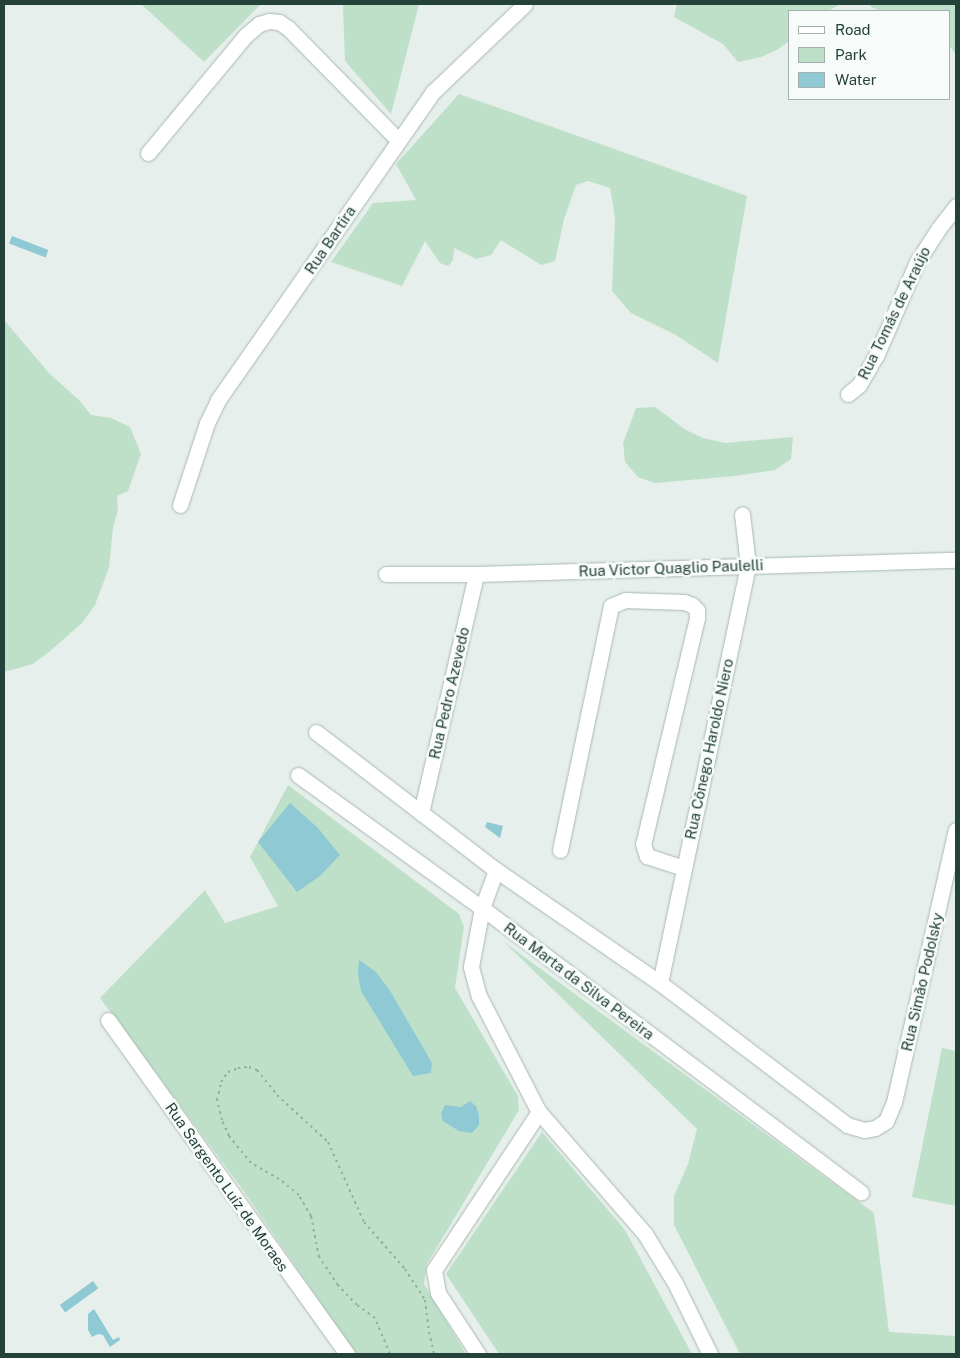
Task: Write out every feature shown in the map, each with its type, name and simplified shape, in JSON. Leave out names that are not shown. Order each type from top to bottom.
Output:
[{"type":"street","name":"Rua Bartira","points":[[180,505],[207,423],[218,400],[433,92],[525,4]]},
{"type":"street","points":[[148,153],[246,35],[259,24],[269,21],[279,22],[288,28],[399,141]]},
{"type":"street","name":"Rua Tomás de Araújo","points":[[848,394],[858,385],[876,356],[917,262],[956,206]]},
{"type":"street","name":"Rua Cônego Haroldo Niero","points":[[660,983],[748,565],[742,514]]},
{"type":"street","name":"Rua Victor Quaglio Paulelli","points":[[386,574],[476,574],[956,560]]},
{"type":"street","name":"Rua Pedro Azevedo","points":[[421,813],[476,574]]},
{"type":"street","points":[[560,850],[611,606],[625,600],[684,602],[692,605],[697,610],[697,618],[643,844],[647,856],[684,868]]},
{"type":"street","points":[[316,732],[496,870],[660,983]]},
{"type":"street","name":"Rua Marta da Silva Pereira","points":[[298,775],[482,908],[859,1192]]},
{"type":"street","name":"Rua Simão Podolsky","points":[[660,983],[847,1125],[864,1130],[875,1128],[886,1121],[894,1102],[956,830]]},
{"type":"street","points":[[496,870],[482,908],[472,967],[478,996],[539,1112],[644,1234],[675,1283],[710,1354]]},
{"type":"street","name":"Rua Sargento Luíz de Moraes","points":[[108,1020],[347,1354]]},
{"type":"street","points":[[478,1354],[438,1293],[434,1270],[539,1112]]},
{"type":"path","points":[[390,1354],[375,1318],[357,1305],[338,1285],[319,1257],[311,1216],[299,1195],[279,1179],[252,1163],[229,1136],[222,1120],[217,1100],[221,1082],[228,1072],[238,1068],[249,1067],[257,1070],[277,1095],[328,1142],[364,1222],[416,1284],[424,1300],[428,1332],[434,1354]]},
{"type":"green space","points":[[141,4],[261,4],[204,62]]},
{"type":"green space","points":[[343,4],[419,4],[391,114],[345,61]]},
{"type":"green space","points":[[677,4],[841,4],[830,10],[788,10],[788,42],[777,50],[761,57],[738,62],[723,44],[674,17]]},
{"type":"green space","points":[[870,4],[956,4],[956,55],[950,46],[950,10],[878,10],[871,7]]},
{"type":"green space","points":[[459,94],[747,196],[718,363],[676,335],[631,313],[612,291],[615,217],[610,188],[588,181],[576,185],[564,219],[555,261],[541,265],[501,240],[491,255],[476,259],[454,248],[453,260],[448,266],[440,263],[425,241],[402,286],[331,262],[373,203],[416,200],[396,164]]},
{"type":"green space","points":[[4,320],[49,373],[80,401],[91,415],[111,418],[130,427],[141,454],[128,491],[117,496],[118,510],[113,528],[109,568],[95,605],[82,623],[33,664],[4,672]]},
{"type":"green space","points":[[655,407],[686,430],[703,438],[725,443],[793,437],[791,459],[775,470],[735,476],[655,483],[638,477],[625,462],[623,443],[636,408]]},
{"type":"green space","points":[[288,785],[459,914],[464,927],[455,988],[518,1096],[519,1110],[427,1264],[424,1284],[466,1354],[356,1354],[240,1186],[100,998],[205,890],[225,923],[278,906],[250,857]]},
{"type":"green space","points":[[504,942],[874,1213],[889,1332],[956,1336],[956,1354],[740,1354],[674,1225],[674,1196],[688,1164],[697,1129]]},
{"type":"green space","points":[[942,1048],[956,1051],[956,1206],[912,1197]]},
{"type":"green space","points":[[542,1132],[625,1230],[692,1354],[499,1354],[446,1274]]},
{"type":"water","points":[[12,236],[48,250],[46,257],[9,243]]},
{"type":"water","points":[[290,803],[318,828],[340,855],[320,876],[297,892],[258,842]]},
{"type":"water","points":[[487,822],[503,826],[500,838],[485,827]]},
{"type":"water","points":[[359,960],[375,971],[389,989],[432,1063],[431,1073],[413,1076],[361,991],[358,975]]},
{"type":"water","points":[[470,1101],[476,1106],[479,1115],[479,1125],[472,1133],[459,1131],[443,1121],[441,1114],[445,1105],[461,1107]]},
{"type":"water","points":[[93,1281],[98,1288],[65,1312],[60,1305]]},
{"type":"water","points":[[94,1309],[113,1340],[119,1337],[120,1340],[110,1347],[103,1335],[98,1334],[92,1337],[88,1330],[88,1314]]}]
